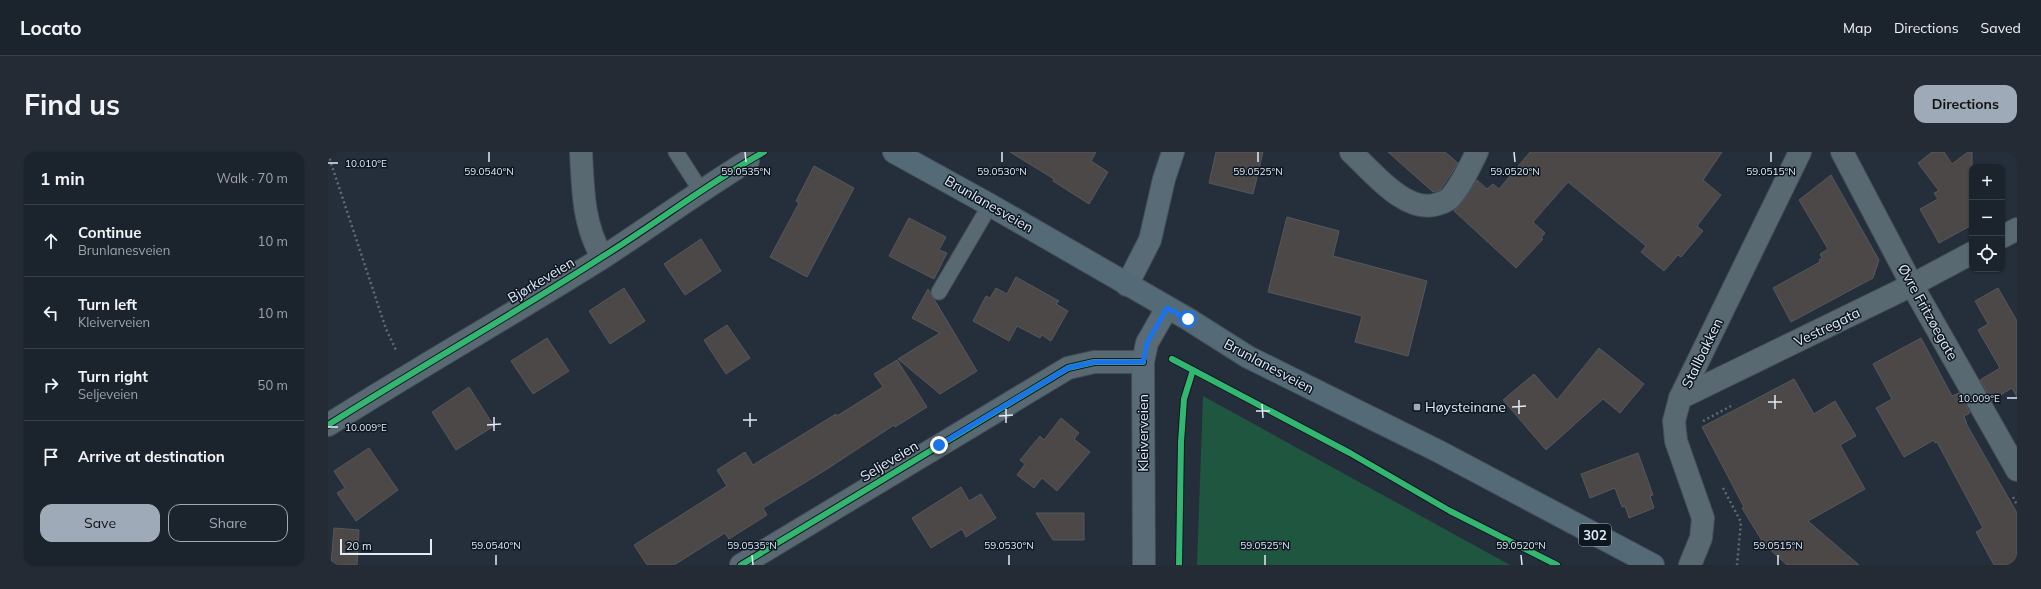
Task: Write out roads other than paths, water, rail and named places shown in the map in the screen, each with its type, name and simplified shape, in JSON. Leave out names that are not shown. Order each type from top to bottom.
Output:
[{"type":"main road","name":"Brunlanesveien","points":[[894,152],[990,205],[1248,357],[1438,451],[1653,565]]},
{"type":"street","points":[[581,152],[586,214],[593,241],[602,257]]},
{"type":"street","points":[[1127,285],[1150,240],[1164,179],[1173,152]]},
{"type":"street","points":[[1351,152],[1399,196],[1412,204],[1424,206],[1436,205],[1448,200],[1457,188],[1477,152]]},
{"type":"street","name":"Stallbakken","points":[[1690,565],[1701,538],[1703,518],[1676,441],[1674,421],[1680,398],[1800,152]]},
{"type":"street","name":"Øvre Fritzøegate","points":[[1842,152],[1912,285],[2017,470]]},
{"type":"street","name":"Bjørkeveien","points":[[328,425],[602,257],[700,191],[748,161]]},
{"type":"street","points":[[2004,236],[2017,229]]},
{"type":"street","name":"Vestregata","points":[[1680,398],[1912,285],[1969,255]]},
{"type":"street","name":"Kleiverveien","points":[[1144,565],[1143,362],[1147,343],[1167,308]]},
{"type":"street","name":"Seljeveien","points":[[741,565],[1068,368],[1094,362],[1143,362]]},
{"type":"lane","points":[[676,152],[700,191]]},
{"type":"lane","points":[[939,292],[990,205]]},
{"type":"place","name":"Høysteinane","points":[[1417,407]]}]
